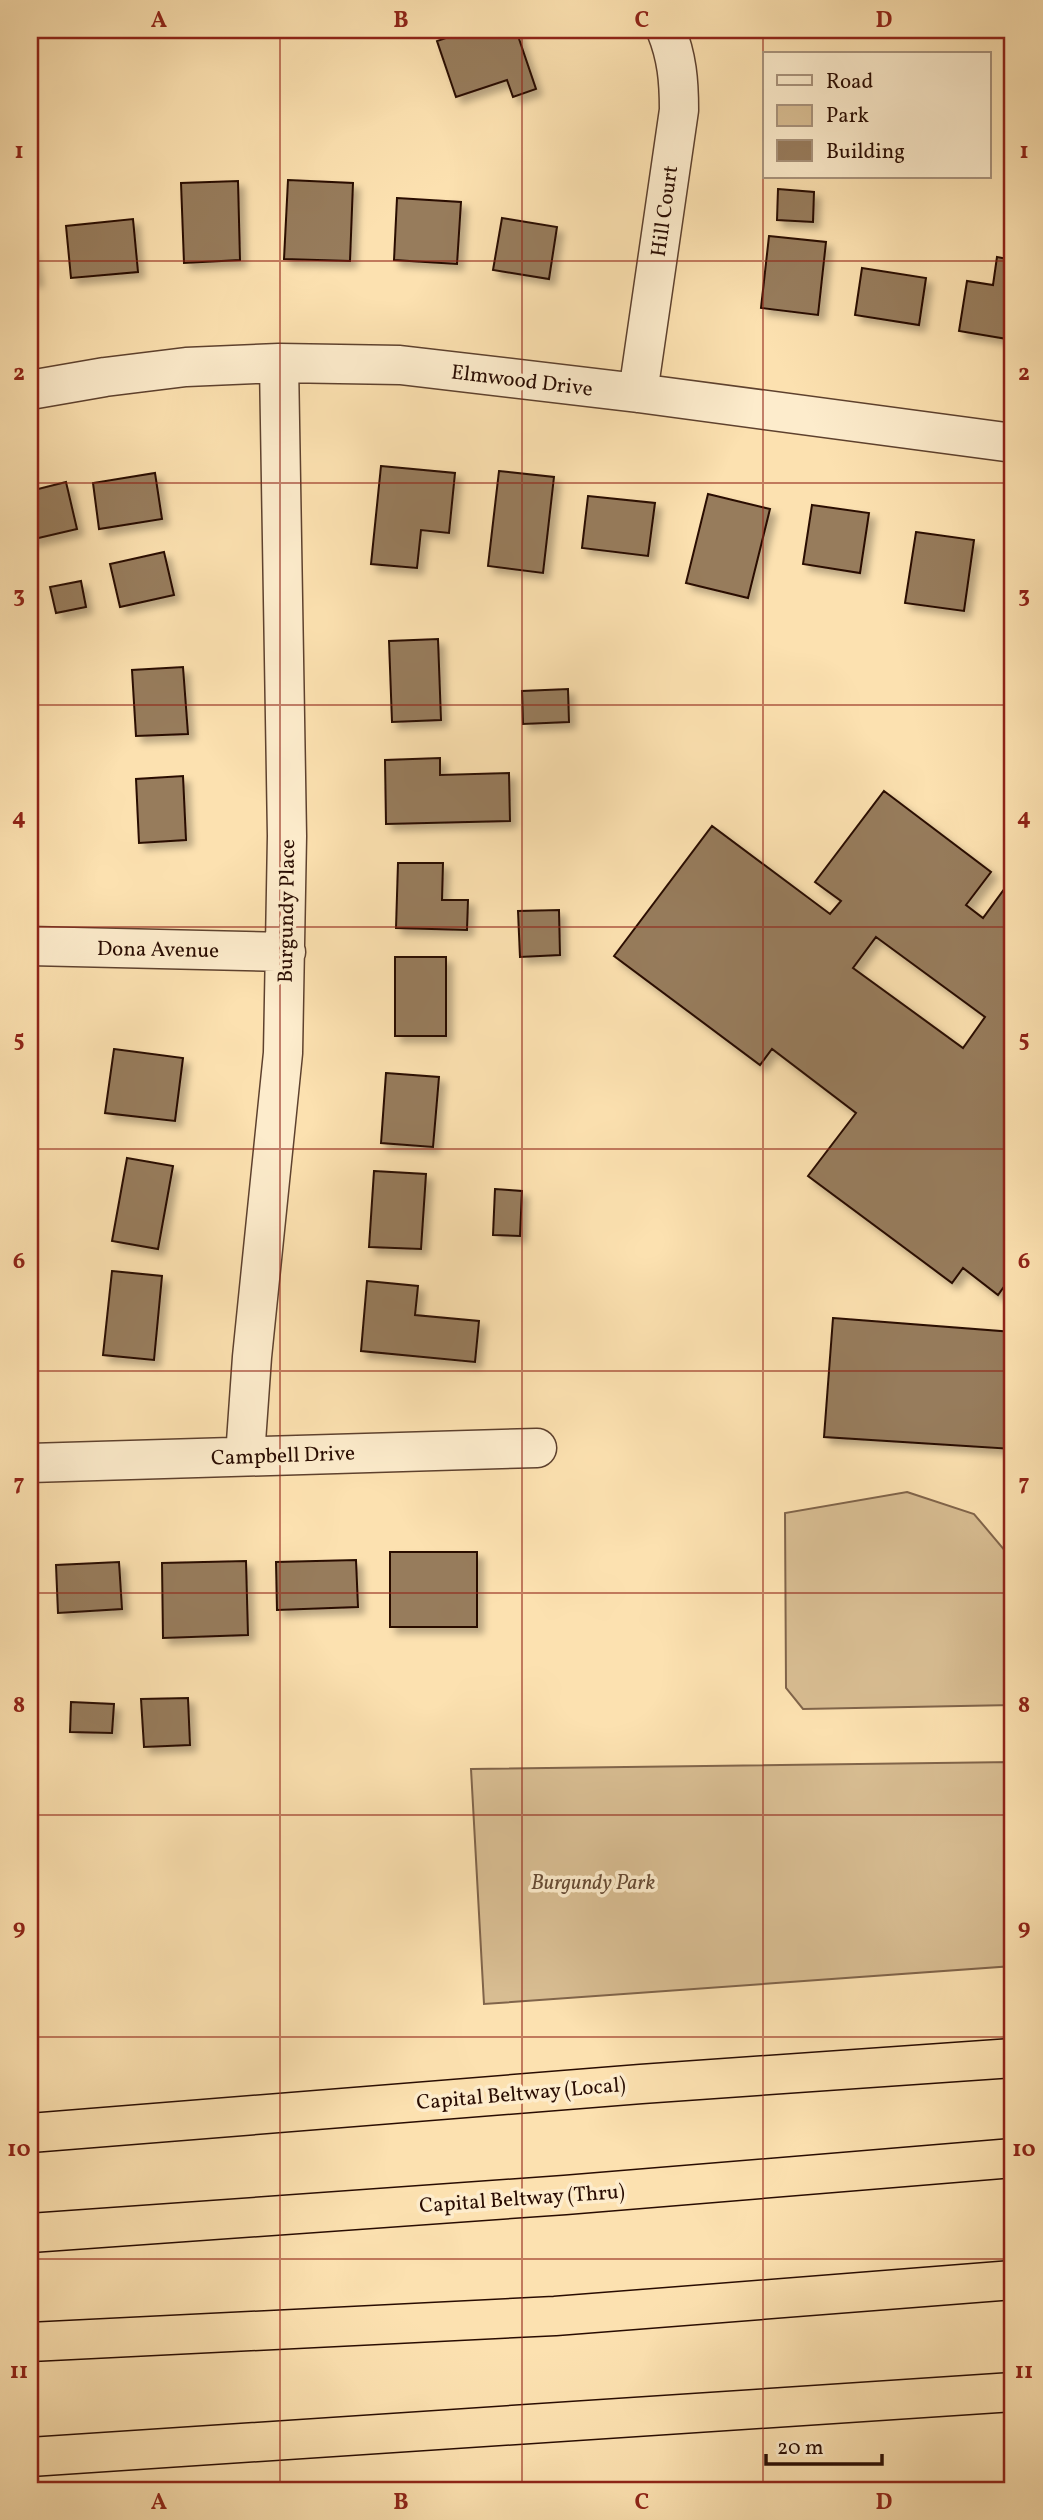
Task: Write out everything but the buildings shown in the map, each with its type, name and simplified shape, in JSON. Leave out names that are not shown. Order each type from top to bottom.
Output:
[{"type":"highway","name":"Capital Beltway (Local)","points":[[30,2133],[599,2087],[1013,2058]]},
{"type":"highway","name":"Capital Beltway (Thru)","points":[[30,2233],[565,2195],[1013,2158]]},
{"type":"highway","points":[[30,2342],[555,2316],[1013,2280]]},
{"type":"highway","points":[[30,2457],[1013,2392]]},
{"type":"street","name":"Hill Court","points":[[638,394],[679,110],[679,78],[675,53],[666,30]]},
{"type":"street","name":"Elmwood Drive","points":[[30,390],[186,367],[279,363],[400,365],[1013,443]]},
{"type":"street","name":"Burgundy Place","points":[[245,1456],[252,1357],[283,1053],[287,836],[279,363]]},
{"type":"street","name":"Dona Avenue","points":[[30,946],[286,952]]},
{"type":"street","name":"Campbell Drive","points":[[30,1463],[537,1448]]},
{"type":"green space","points":[[907,1492],[974,1514],[1012,1559],[1013,1705],[803,1709],[786,1688],[785,1513]]},
{"type":"green space","name":"Burgundy Park","points":[[1013,1762],[1013,1966],[484,2004],[471,1769]]}]
